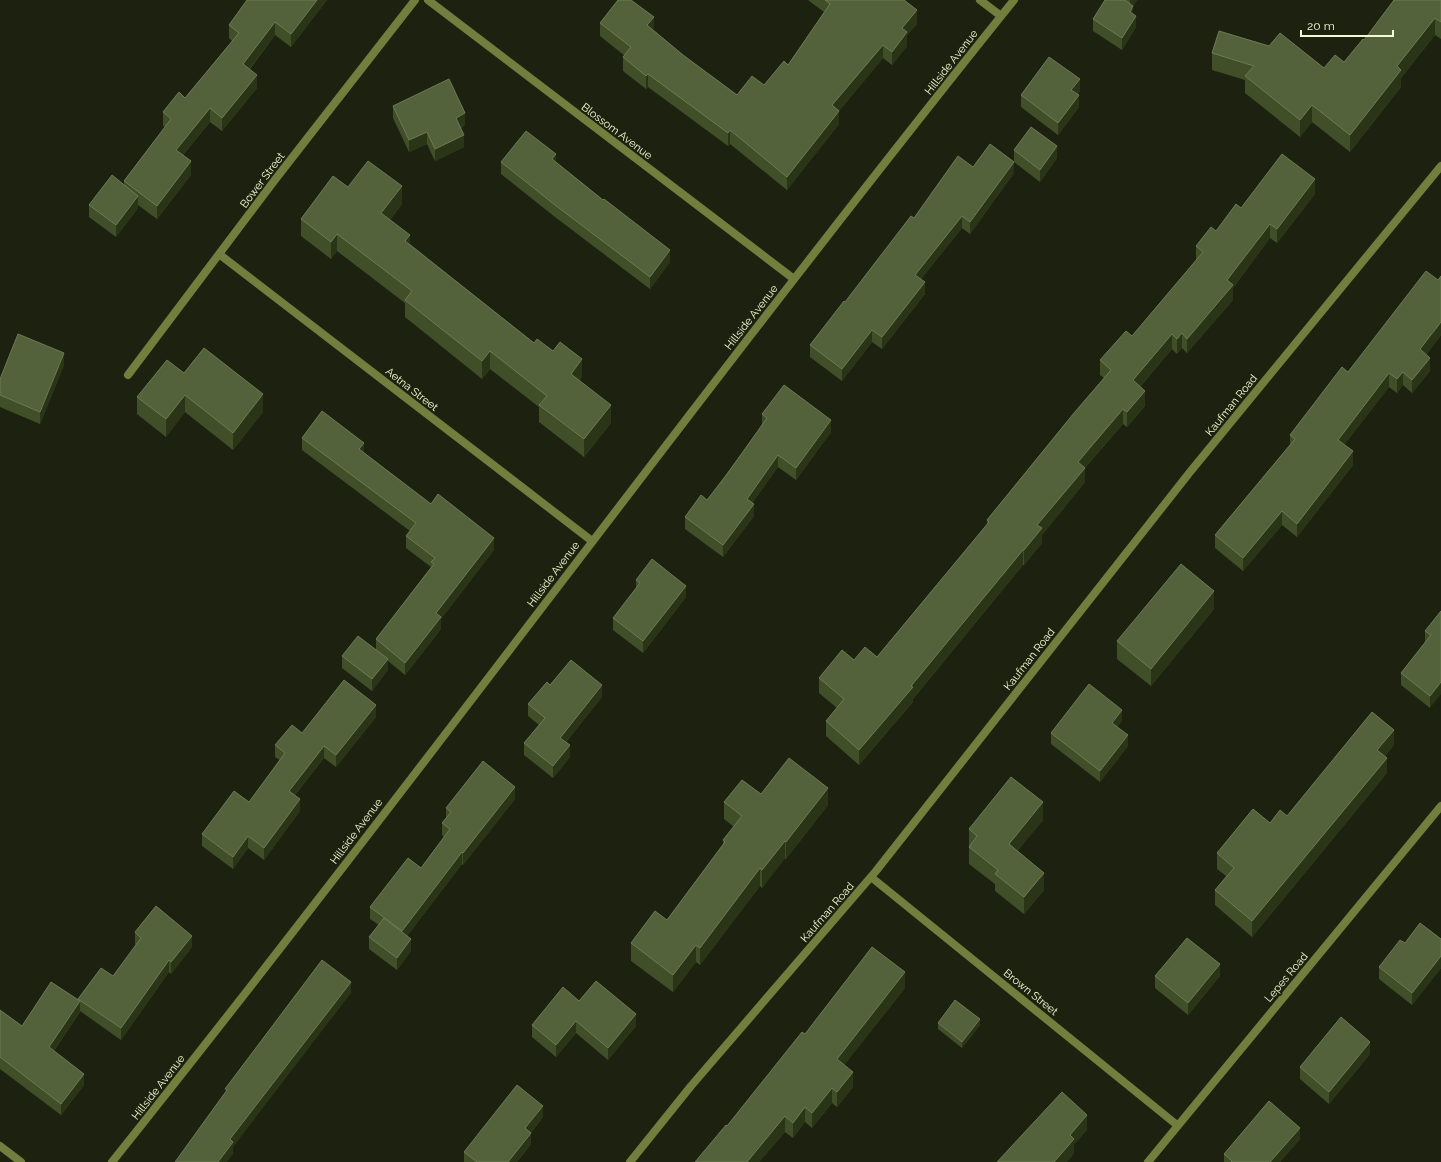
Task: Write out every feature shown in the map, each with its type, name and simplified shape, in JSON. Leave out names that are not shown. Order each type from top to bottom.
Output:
[{"type":"street","name":"Bower Street","points":[[128,375],[274,181],[416,0]]},
{"type":"street","name":"Blossom Avenue","points":[[428,0],[794,278]]},
{"type":"street","points":[[980,0],[1001,16]]},
{"type":"street","name":"Hillside Avenue","points":[[112,1162],[347,861],[794,278],[1014,0]]},
{"type":"street","name":"Kaufman Road","points":[[630,1162],[691,1086],[871,877],[1190,472],[1441,166]]},
{"type":"street","name":"Aetna Street","points":[[219,254],[592,541]]},
{"type":"street","name":"Lepes Road","points":[[1148,1162],[1441,806]]},
{"type":"street","name":"Brown Street","points":[[871,877],[1177,1125]]},
{"type":"street","points":[[0,1146],[21,1162]]},
{"type":"building","points":[[247,0],[317,0],[291,34],[275,22],[243,64],[257,75],[222,118],[210,108],[176,150],[191,161],[157,206],[124,181],[171,119],[163,112],[179,92],[185,98],[239,33],[229,25]]},
{"type":"building","points":[[618,0],[631,0],[654,17],[647,25],[683,55],[737,95],[752,76],[764,85],[784,61],[788,65],[830,4],[825,0],[904,0],[917,10],[902,28],[907,32],[892,52],[883,45],[832,105],[839,111],[787,177],[730,130],[728,133],[648,74],[646,76],[623,57],[631,47],[600,23]]},
{"type":"building","points":[[1105,0],[1125,0],[1133,6],[1130,12],[1136,16],[1122,38],[1093,19]]},
{"type":"building","points":[[1394,0],[1441,0],[1441,22],[1435,18],[1397,66],[1401,70],[1350,135],[1312,105],[1300,120],[1245,76],[1254,66],[1212,53],[1219,31],[1269,46],[1280,33],[1324,68],[1335,55],[1344,62],[1363,39],[1364,40]]},
{"type":"building","points":[[1049,57],[1080,79],[1071,90],[1079,95],[1058,123],[1021,95]]},
{"type":"building","points":[[449,79],[465,113],[456,118],[464,135],[435,149],[427,132],[409,140],[393,106]]},
{"type":"building","points":[[1031,127],[1057,146],[1040,170],[1014,150]]},
{"type":"building","points":[[526,131],[556,154],[552,159],[603,200],[604,199],[670,250],[650,277],[501,162]]},
{"type":"building","points":[[990,144],[1014,162],[970,222],[962,216],[915,275],[925,282],[882,337],[872,330],[842,369],[810,345],[911,216],[914,218],[958,156],[973,167]]},
{"type":"building","points":[[1282,154],[1315,179],[1277,229],[1270,224],[1227,280],[1233,285],[1187,339],[1182,333],[1177,339],[1172,334],[1133,380],[1145,391],[1127,412],[1123,409],[1078,462],[1085,468],[1037,525],[1042,528],[911,686],[913,687],[859,750],[826,721],[844,699],[819,678],[842,650],[854,660],[865,647],[877,657],[989,522],[987,520],[1074,413],[1111,370],[1100,360],[1126,331],[1132,336],[1203,252],[1196,246],[1211,227],[1216,231],[1236,204],[1241,208]]},
{"type":"building","points":[[368,161],[402,186],[381,213],[410,235],[405,241],[534,343],[537,339],[553,351],[560,342],[582,359],[571,374],[611,405],[584,439],[539,405],[547,396],[490,351],[482,361],[405,300],[412,291],[337,234],[331,242],[301,219],[333,176],[348,187]]},
{"type":"building","points":[[112,175],[138,196],[116,225],[89,205]]},
{"type":"building","points":[[1426,271],[1438,280],[1441,276],[1441,322],[1420,349],[1430,358],[1412,380],[1403,372],[1397,379],[1389,373],[1338,440],[1353,451],[1297,524],[1282,511],[1243,558],[1215,535],[1295,439],[1290,435],[1342,367],[1348,372]]},
{"type":"building","points":[[18,334],[64,353],[40,412],[0,395],[0,379]]},
{"type":"building","points":[[204,348],[263,394],[233,433],[185,395],[166,419],[137,397],[167,360],[184,373]]},
{"type":"building","points":[[784,385],[831,420],[796,468],[778,455],[747,499],[754,504],[723,545],[685,517],[701,495],[707,500],[725,477],[767,418],[762,414]]},
{"type":"building","points":[[322,411],[364,443],[359,449],[431,504],[438,494],[494,538],[436,613],[441,617],[405,663],[376,639],[434,564],[431,562],[435,558],[406,536],[416,523],[302,438]]},
{"type":"building","points":[[652,559],[686,586],[643,641],[613,618],[640,583],[636,580]]},
{"type":"building","points":[[1181,564],[1214,591],[1151,669],[1117,641]]},
{"type":"building","points":[[1441,611],[1441,682],[1430,696],[1401,673],[1431,635],[1425,631]]},
{"type":"building","points":[[358,636],[388,659],[372,679],[342,656]]},
{"type":"building","points":[[571,660],[602,685],[560,738],[570,745],[553,766],[524,743],[545,718],[528,704],[547,682],[550,685]]},
{"type":"building","points":[[344,680],[376,705],[336,755],[324,746],[289,791],[300,799],[264,848],[248,836],[233,857],[202,834],[234,791],[249,802],[285,753],[275,745],[292,725],[302,733]]},
{"type":"building","points":[[1089,684],[1122,710],[1112,723],[1128,735],[1100,771],[1051,733]]},
{"type":"building","points":[[1372,712],[1394,730],[1377,750],[1387,758],[1252,921],[1215,890],[1234,868],[1217,853],[1253,809],[1270,823],[1280,810],[1287,816]]},
{"type":"building","points":[[789,758],[828,788],[786,842],[785,841],[762,870],[760,868],[700,948],[696,945],[673,975],[631,943],[655,911],[667,920],[725,842],[723,840],[742,816],[724,802],[742,780],[761,794]]},
{"type":"building","points":[[483,761],[515,787],[463,853],[462,852],[402,931],[370,907],[408,858],[421,868],[450,829],[442,823],[451,812],[446,808]]},
{"type":"building","points":[[1011,777],[1043,802],[1009,844],[1044,873],[1024,897],[995,874],[998,870],[969,847],[977,836],[969,829]]},
{"type":"building","points":[[156,906],[192,936],[171,962],[169,960],[121,1028],[78,999],[101,968],[113,976],[141,938],[135,932]]},
{"type":"building","points":[[384,918],[411,939],[397,958],[369,937]]},
{"type":"building","points":[[1420,923],[1441,939],[1441,956],[1412,993],[1379,967],[1400,940],[1405,943]]},
{"type":"building","points":[[1187,938],[1220,964],[1188,1003],[1155,976]]},
{"type":"building","points":[[872,947],[905,972],[837,1059],[853,1072],[837,1092],[832,1088],[812,1113],[805,1107],[793,1123],[785,1116],[747,1162],[695,1162],[726,1125],[727,1126],[802,1032],[805,1034]]},
{"type":"building","points":[[322,960],[351,982],[230,1139],[233,1142],[218,1162],[175,1162],[227,1090],[225,1089]]},
{"type":"building","points":[[596,981],[636,1014],[608,1048],[576,1021],[556,1045],[532,1025],[563,987],[579,1001]]},
{"type":"building","points":[[51,982],[80,1001],[49,1047],[84,1074],[61,1104],[0,1057],[0,1010],[22,1026]]},
{"type":"building","points":[[955,1000],[980,1019],[962,1042],[938,1023]]},
{"type":"building","points":[[1341,1017],[1370,1042],[1329,1092],[1300,1067]]},
{"type":"building","points":[[517,1085],[543,1106],[525,1128],[531,1133],[508,1162],[477,1162],[464,1152]]},
{"type":"building","points":[[1062,1092],[1087,1115],[1070,1135],[1074,1139],[1054,1162],[997,1162]]},
{"type":"building","points":[[1269,1101],[1300,1128],[1270,1162],[1231,1162],[1232,1161],[1224,1154]]}]
